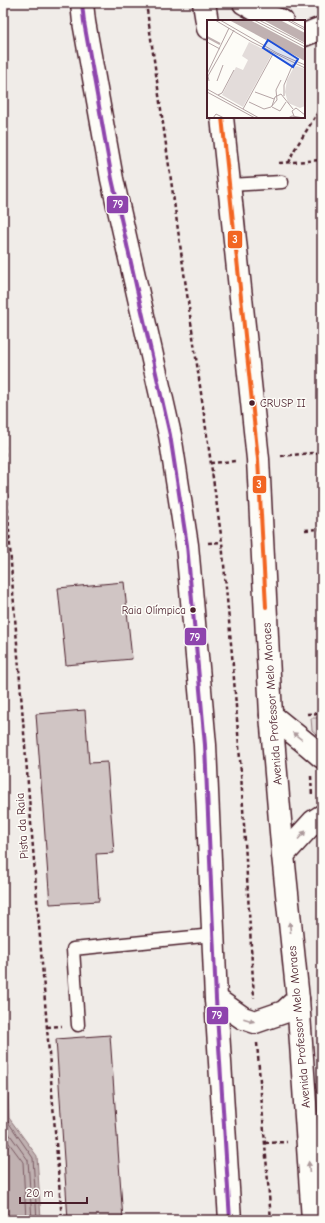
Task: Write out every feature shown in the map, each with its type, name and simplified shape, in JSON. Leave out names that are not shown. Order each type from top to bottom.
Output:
[{"type":"street","points":[[82,3],[84,22],[112,179],[170,435],[186,545],[205,745],[216,999],[230,1220]]},
{"type":"street","points":[[204,3],[207,22]]},
{"type":"street","points":[[244,3],[263,14],[279,20]]},
{"type":"street","points":[[305,25],[322,27]]},
{"type":"street","points":[[305,35],[322,27]]},
{"type":"street","name":"Avenida Professor Melo Moraes","points":[[222,118],[258,459],[271,715],[283,855],[298,999],[313,1220]]},
{"type":"street","points":[[271,715],[308,745],[316,763]]},
{"type":"street","points":[[283,855],[318,819]]},
{"type":"street","points":[[216,999],[243,1018],[255,1022],[284,1012],[298,999]]},
{"type":"lane","points":[[229,185],[282,182]]},
{"type":"lane","points":[[78,1025],[73,949],[213,935]]},
{"type":"path","points":[[146,3],[222,542],[233,666],[255,1022],[271,1220]]},
{"type":"path","points":[[282,182],[293,152],[322,106]]},
{"type":"path","name":"Pista da Raia","points":[[3,431],[12,579],[62,1220]]},
{"type":"path","points":[[300,454],[322,452]]},
{"type":"path","points":[[305,530],[322,528]]},
{"type":"path","points":[[316,763],[318,819]]},
{"type":"path","points":[[322,858],[320,874],[322,896]]},
{"type":"shaded area","points":[[3,3],[322,3],[322,1220],[3,1220]]},
{"type":"shaded area","points":[[311,718],[322,718],[322,739],[312,730]]},
{"type":"water","points":[[3,947],[9,1118],[37,1156],[41,1220],[3,1220]]},
{"type":"building","points":[[124,582],[132,659],[66,665],[58,588]]},
{"type":"building","points":[[85,710],[89,763],[107,762],[114,853],[96,854],[99,901],[50,904],[36,714]]},
{"type":"building","points":[[110,1035],[123,1220],[68,1220],[56,1039]]},
{"type":"transit line","name":"79","points":[[82,3],[84,22],[112,179],[170,435],[187,545],[205,745],[216,999],[230,1220]]},
{"type":"transit line","name":"3","points":[[222,118],[258,459],[266,607]]},
{"type":"place","name":"CRUSP II","points":[[252,403]]},
{"type":"place","name":"Raia Olímpica","points":[[193,610]]}]
